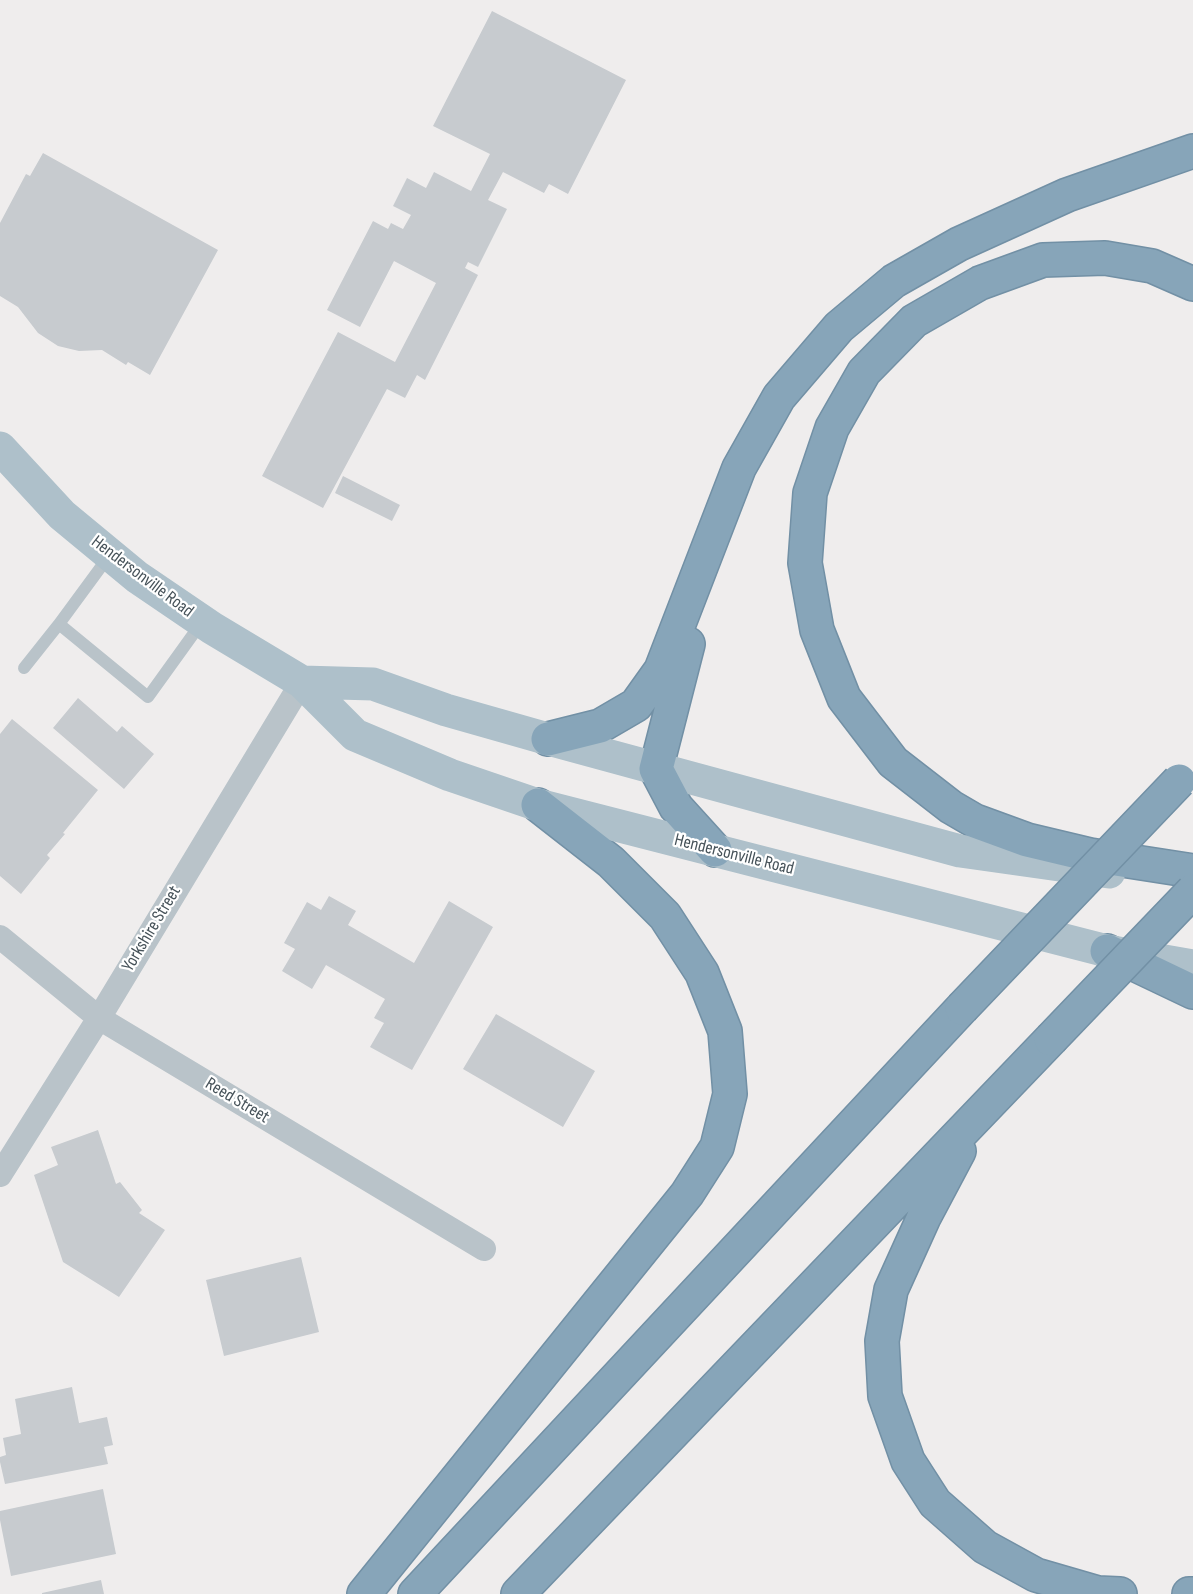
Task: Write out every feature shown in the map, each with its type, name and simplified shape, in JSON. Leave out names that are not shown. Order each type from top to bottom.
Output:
[{"type":"highway","points":[[548,739],[600,726],[636,705],[662,670],[739,468],[779,397],[839,327],[894,281],[959,244],[1067,195],[1193,151]]},
{"type":"highway","points":[[1193,284],[1152,266],[1105,258],[1043,260],[980,283],[914,321],[864,372],[832,428],[810,493],[805,563],[817,630],[844,698],[893,762],[951,807],[975,821],[1027,840],[1090,855],[1193,871]]},
{"type":"highway","points":[[702,562],[689,640],[656,769],[676,807],[715,850]]},
{"type":"highway","points":[[415,1594],[962,1008],[1186,774]]},
{"type":"highway","points":[[364,1594],[687,1194],[717,1147],[730,1094],[724,1031],[702,973],[665,916],[611,862],[538,805]]},
{"type":"highway","points":[[518,1594],[1193,891]]},
{"type":"highway","points":[[1107,951],[1193,992]]},
{"type":"highway","points":[[979,1115],[924,1217],[891,1290],[882,1341],[885,1396],[908,1461],[934,1503],[986,1547],[1036,1575],[1098,1593],[1120,1594]]},
{"type":"main road","name":"Hendersonville Road","points":[[0,448],[62,514],[137,577],[202,622],[302,682],[355,735],[450,775],[538,805],[1107,951],[1193,966]]},
{"type":"main road","name":"Hendersonville Road","points":[[302,682],[373,684],[446,710],[960,851],[1193,884]]},
{"type":"street","name":"Yorkshire Street","points":[[0,1175],[99,1018],[302,682]]},
{"type":"street","name":"Reed Street","points":[[0,937],[99,1018],[484,1250]]},
{"type":"lane","points":[[24,668],[110,555]]},
{"type":"lane","points":[[59,624],[148,697],[202,622]]},
{"type":"building","points":[[492,11],[626,80],[568,194],[549,184],[544,193],[503,172],[488,200],[507,209],[478,267],[468,262],[465,268],[478,275],[425,380],[417,375],[405,398],[387,389],[323,508],[262,476],[338,332],[395,362],[436,283],[394,261],[360,327],[327,310],[373,221],[388,229],[391,223],[403,229],[411,215],[393,206],[407,178],[426,188],[434,172],[471,191],[490,154],[433,126]]},
{"type":"building","points":[[43,153],[218,250],[150,375],[128,362],[126,365],[102,350],[79,351],[58,346],[38,333],[18,307],[0,296],[0,223],[26,174],[30,176]]},
{"type":"building","points":[[343,476],[400,505],[392,521],[335,493]]},
{"type":"building","points":[[78,698],[117,732],[122,726],[154,754],[124,789],[53,728]]},
{"type":"building","points":[[12,719],[98,790],[63,833],[65,834],[47,855],[50,858],[21,894],[0,876],[0,734]]},
{"type":"building","points":[[329,896],[356,911],[348,925],[414,963],[449,901],[493,927],[412,1070],[370,1047],[384,1023],[374,1018],[385,999],[326,965],[312,989],[282,971],[295,949],[284,943],[307,902],[321,910]]},
{"type":"building","points":[[496,1014],[595,1071],[563,1127],[463,1069]]},
{"type":"building","points":[[98,1130],[116,1184],[120,1182],[142,1210],[139,1213],[165,1230],[119,1297],[63,1262],[34,1175],[58,1165],[51,1147]]},
{"type":"building","points":[[301,1257],[319,1332],[224,1356],[206,1280]]},
{"type":"building","points":[[72,1387],[79,1423],[107,1417],[113,1445],[104,1447],[108,1464],[5,1484],[0,1462],[0,1457],[6,1455],[3,1438],[21,1434],[15,1399]]},
{"type":"building","points":[[103,1489],[116,1554],[11,1576],[0,1511]]},
{"type":"building","points":[[101,1580],[104,1594],[42,1594],[42,1593]]}]
